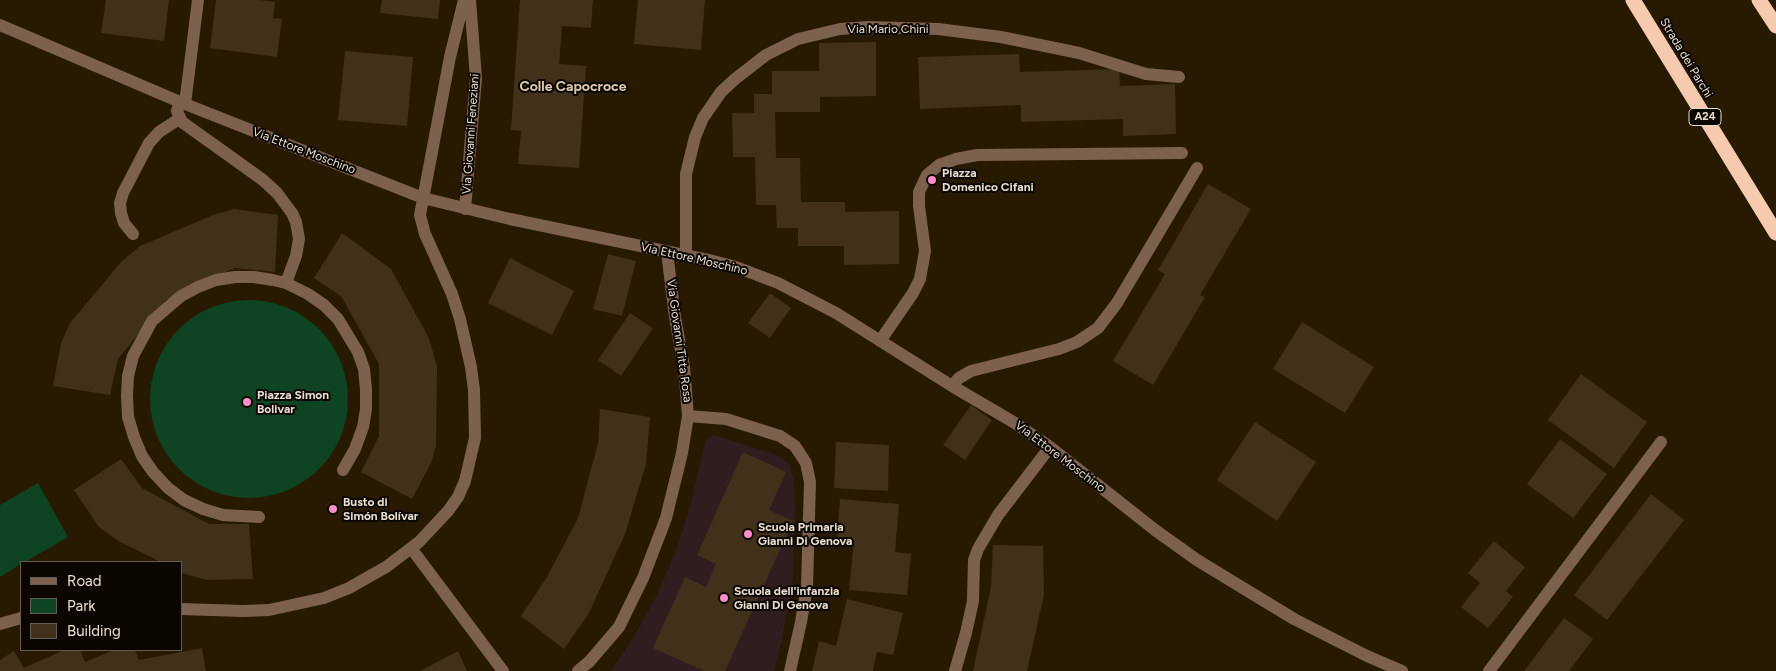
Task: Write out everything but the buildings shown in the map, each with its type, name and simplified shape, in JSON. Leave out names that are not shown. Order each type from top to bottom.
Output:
[{"type":"highway","name":"Strada dei Parchi","points":[[1633,0],[1776,233]]},
{"type":"highway","points":[[1760,0],[1776,26]]},
{"type":"street","points":[[198,0],[182,103],[177,111],[179,119],[270,186],[292,213],[298,230],[298,247],[286,284]]},
{"type":"street","points":[[182,609],[269,610],[324,598],[349,588],[368,579],[411,548],[434,527],[458,497],[465,481],[475,438],[474,390],[467,344],[452,294],[423,227],[420,215],[450,57],[464,0]]},
{"type":"street","name":"Via Giovanni Feneziani","points":[[465,209],[476,78],[470,0]]},
{"type":"street","name":"Via Ettore Moschino","points":[[0,25],[182,103],[423,198],[465,209],[686,255],[736,267],[778,283],[836,314],[1015,423],[1050,447],[1155,530],[1197,560],[1294,619],[1367,656],[1402,671]]},
{"type":"street","name":"Via Mario Chini","points":[[686,255],[686,174],[695,137],[703,118],[721,92],[735,79],[766,55],[798,39],[840,29],[868,27],[938,29],[1001,37],[1037,44],[1080,53],[1146,74],[1179,77]]},
{"type":"street","points":[[133,234],[124,222],[121,213],[120,203],[123,193],[149,143],[159,132],[179,119]]},
{"type":"street","points":[[880,341],[913,293],[920,279],[925,250],[919,192],[927,175],[939,165],[977,155],[1182,153]]},
{"type":"street","points":[[952,386],[959,378],[971,371],[1059,350],[1098,328],[1117,303],[1197,168]]},
{"type":"street","name":"Via Giovanni Titta Rosa","points":[[578,671],[589,662],[618,626],[643,578],[666,518],[682,453],[688,416],[684,367],[675,317],[667,252]]},
{"type":"street","points":[[259,518],[223,515],[203,509],[179,496],[168,488],[153,472],[142,456],[134,437],[128,417],[127,396],[128,376],[133,356],[152,321],[181,296],[216,280],[254,277],[286,284],[308,294],[338,319],[358,352],[364,369],[366,389],[366,409],[363,427],[355,449],[344,470]]},
{"type":"street","points":[[688,416],[726,419],[780,436],[795,446],[806,463],[810,482],[807,587],[790,671]]},
{"type":"street","points":[[1489,671],[1661,442]]},
{"type":"street","points":[[955,671],[973,601],[974,560],[978,549],[998,516],[1050,447]]},
{"type":"street","points":[[411,548],[503,671]]},
{"type":"street","points":[[0,624],[20,618]]},
{"type":"shaded area","points":[[714,435],[777,455],[789,464],[794,481],[793,576],[782,639],[774,671],[613,671],[612,669],[635,635],[656,597],[676,551],[691,503],[706,439]]},
{"type":"green space","name":"Piazza Simon Bolivar","points":[[249,300],[278,304],[296,312],[319,329],[336,352],[344,370],[348,399],[344,428],[336,446],[319,469],[296,486],[278,494],[249,498],[220,494],[202,486],[179,469],[162,446],[154,428],[150,399],[154,370],[162,352],[179,329],[202,312],[220,304]]},
{"type":"green space","points":[[38,483],[68,537],[27,561],[20,561],[20,565],[0,577],[0,505]]},
{"type":"place","name":"Piazza Domenico Cifani","points":[[932,180]]},
{"type":"place","name":"Piazza Simon Bolivar","points":[[247,402]]},
{"type":"place","name":"Busto di Simón Bolívar","points":[[333,509]]},
{"type":"place","name":"Scuola Primaria Gianni Di Genova","points":[[748,534]]},
{"type":"place","name":"Scuola dell'infanzia Gianni Di Genova","points":[[724,598]]},
{"type":"district","name":"Colle Capocroce","points":[[573,87]]}]
